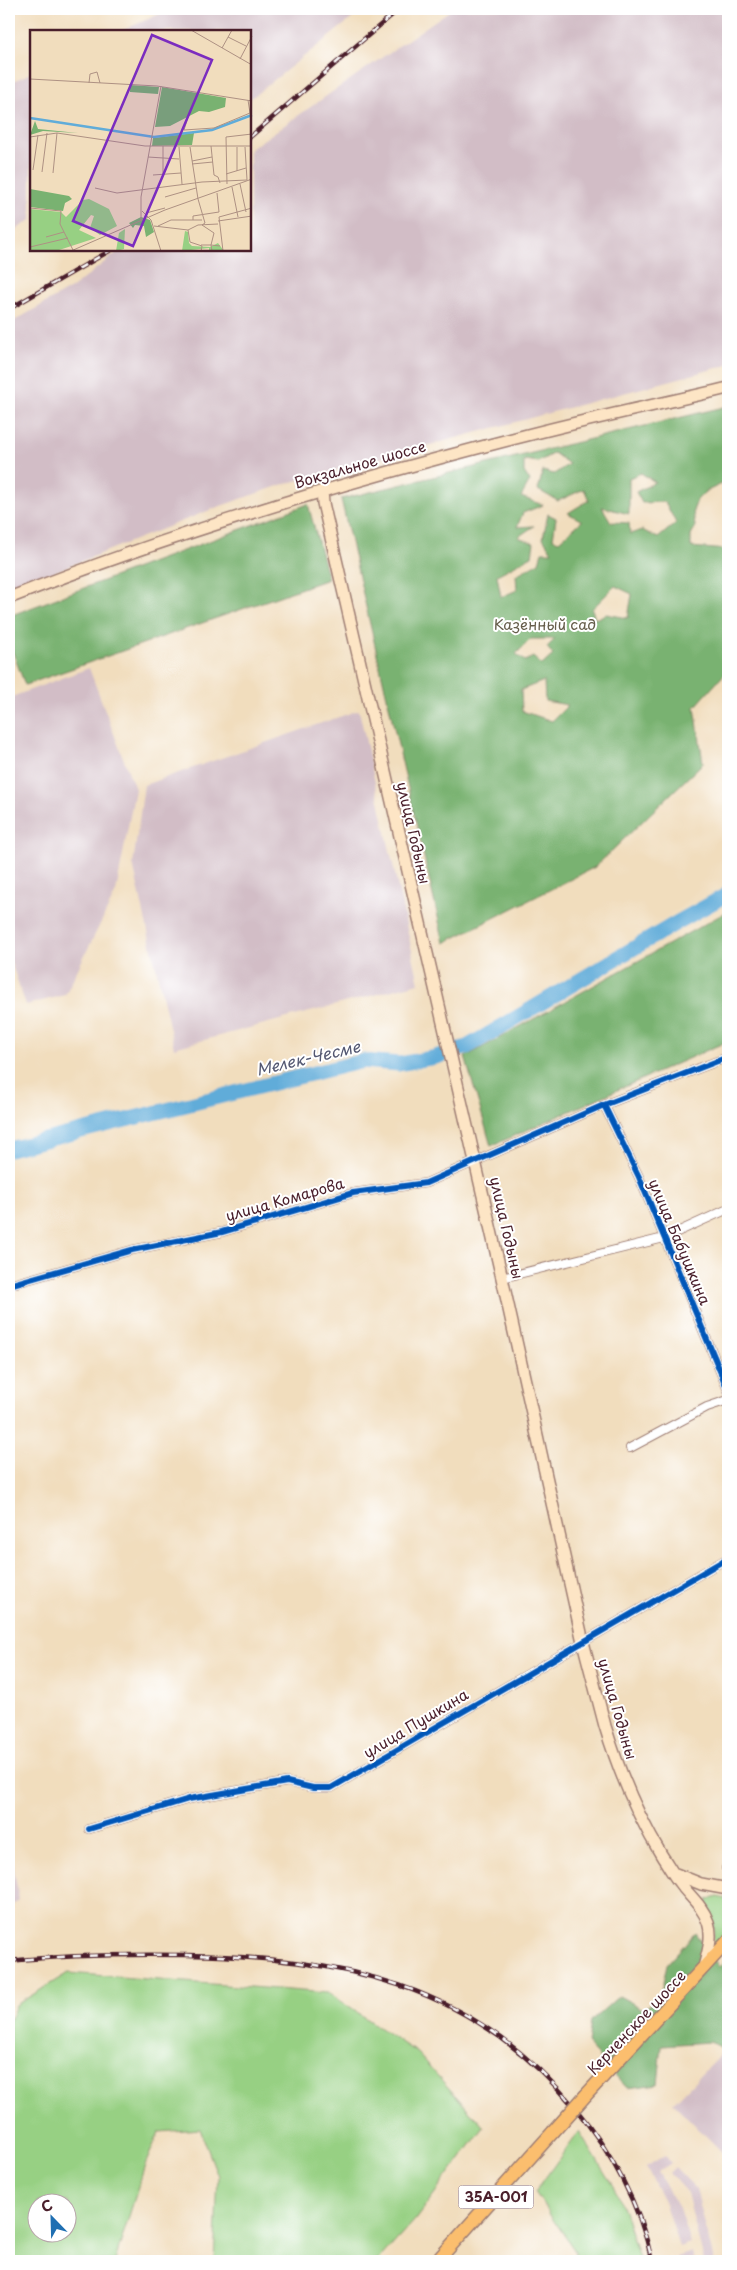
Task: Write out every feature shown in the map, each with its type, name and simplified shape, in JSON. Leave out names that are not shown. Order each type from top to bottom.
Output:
[{"type":"main road","name":"Вокзальное шоссе","points":[[9,598],[81,569],[322,491],[513,438],[728,388]]},
{"type":"main road","name":"улица Годыны","points":[[322,491],[323,503],[446,1045],[475,1161],[584,1642],[605,1726],[620,1774],[651,1838],[673,1871],[698,1903],[707,1920],[710,1942],[706,1969]]},
{"type":"main road","points":[[673,1871],[687,1880],[728,1889]]},
{"type":"main road","name":"35А-001","points":[[706,1969],[728,1941]]},
{"type":"main road","name":"35А-001","points":[[706,1969],[728,1948]]},
{"type":"main road","name":"Керченское шоссе","points":[[555,2133],[706,1969]]},
{"type":"main road","name":"35А-001","points":[[437,2261],[555,2133]]},
{"type":"main road","name":"35А-001","points":[[444,2261],[555,2133]]},
{"type":"street","name":"улица Комарова","points":[[9,1285],[132,1250],[222,1232],[353,1193],[426,1183],[604,1105],[728,1057]]},
{"type":"street","name":"улица Бабушкина","points":[[604,1105],[638,1177],[728,1390]]},
{"type":"street","points":[[502,1278],[664,1238],[728,1209]]},
{"type":"street","points":[[630,1448],[707,1407],[728,1400]]},
{"type":"street","name":"улица Пушкина","points":[[89,1829],[189,1800],[287,1782],[313,1788],[331,1788],[728,1558]]},
{"type":"shaded area","points":[[171,9],[364,9],[251,98],[251,30],[123,30]]},
{"type":"shaded area","points":[[452,9],[728,9],[728,365],[281,485],[215,508],[9,590],[9,324],[73,287],[119,251],[251,251],[251,148]]},
{"type":"shaded area","points":[[30,73],[30,221],[9,234],[9,83]]},
{"type":"shaded area","points":[[89,668],[135,789],[116,892],[65,995],[26,1005],[9,957],[9,698]]},
{"type":"shaded area","points":[[359,710],[419,983],[174,1048],[133,864],[144,785]]},
{"type":"shaded area","points":[[9,1837],[19,1900],[9,1908]]},
{"type":"shaded area","points":[[728,2047],[728,2158],[673,2103]]},
{"type":"shaded area","points":[[665,2155],[671,2163],[658,2172],[679,2208],[690,2243],[679,2247],[664,2201],[646,2167]]},
{"type":"shaded area","points":[[675,2167],[696,2189],[714,2261],[704,2261],[687,2193],[669,2173]]},
{"type":"shaded area","points":[[692,2252],[694,2261],[678,2261],[677,2257]]},
{"type":"green space","name":"Казённый сад","points":[[728,406],[728,481],[705,492],[697,500],[693,511],[695,526],[691,536],[691,547],[728,550],[728,670],[695,707],[703,763],[595,867],[444,943],[341,499]],"holes":[[[554,453],[569,464],[554,474],[543,471],[538,490],[558,501],[584,489],[589,500],[568,513],[582,521],[559,541],[553,539],[556,518],[548,514],[543,538],[552,552],[542,552],[539,562],[516,575],[517,590],[501,597],[497,575],[532,556],[534,543],[518,537],[534,526],[517,527],[523,513],[543,505],[521,497],[530,481],[524,472],[524,460],[538,462]],[[641,473],[655,482],[636,492],[642,503],[665,502],[676,523],[658,538],[642,530],[630,534],[629,523],[611,522],[602,507],[629,514],[629,478]],[[615,586],[632,594],[628,618],[606,614],[595,619],[592,609]],[[531,639],[555,639],[547,647],[553,655],[542,665],[533,657],[525,661],[516,654]],[[544,681],[545,701],[568,705],[552,721],[522,711],[521,690]]]},
{"type":"green space","points":[[308,504],[328,579],[25,685],[9,642],[9,616]]},
{"type":"green space","points":[[728,911],[728,1041],[491,1146],[465,1057]]},
{"type":"green space","points":[[718,1897],[728,1900],[728,1932],[713,1949],[714,1924],[707,1907],[708,1900]]},
{"type":"green space","points":[[695,1933],[719,1967],[728,1958],[728,2043],[723,2049],[710,2042],[662,2045],[658,2084],[627,2088],[588,2045],[591,2021],[619,1996],[643,2009],[660,1998],[667,1964]]},
{"type":"green space","points":[[68,1973],[328,1993],[417,2053],[484,2127],[415,2220],[378,2261],[214,2261],[218,2176],[200,2129],[159,2132],[145,2165],[115,2261],[9,2261],[9,2022],[16,2005]]},
{"type":"green space","points":[[579,2131],[619,2196],[640,2261],[574,2261],[575,2251],[535,2192]]},
{"type":"waterway","name":"Мелек-Чесме","points":[[9,1149],[363,1061],[399,1064],[436,1057],[467,1047],[728,894]]},
{"type":"railway","points":[[251,136],[399,9]]},
{"type":"railway","points":[[9,309],[109,251]]},
{"type":"railway","points":[[9,1961],[75,1956],[186,1955],[243,1957],[298,1962],[350,1972],[400,1985],[447,2005],[492,2031],[535,2065],[575,2108],[601,2142],[632,2199],[647,2240],[652,2261]]},
{"type":"cycle path","points":[[9,1285],[132,1250],[222,1232],[353,1193],[426,1183],[604,1105],[728,1057]]},
{"type":"cycle path","points":[[604,1105],[639,1177],[728,1390]]},
{"type":"cycle path","points":[[89,1829],[189,1799],[287,1782],[313,1788],[331,1788],[728,1558]]}]
